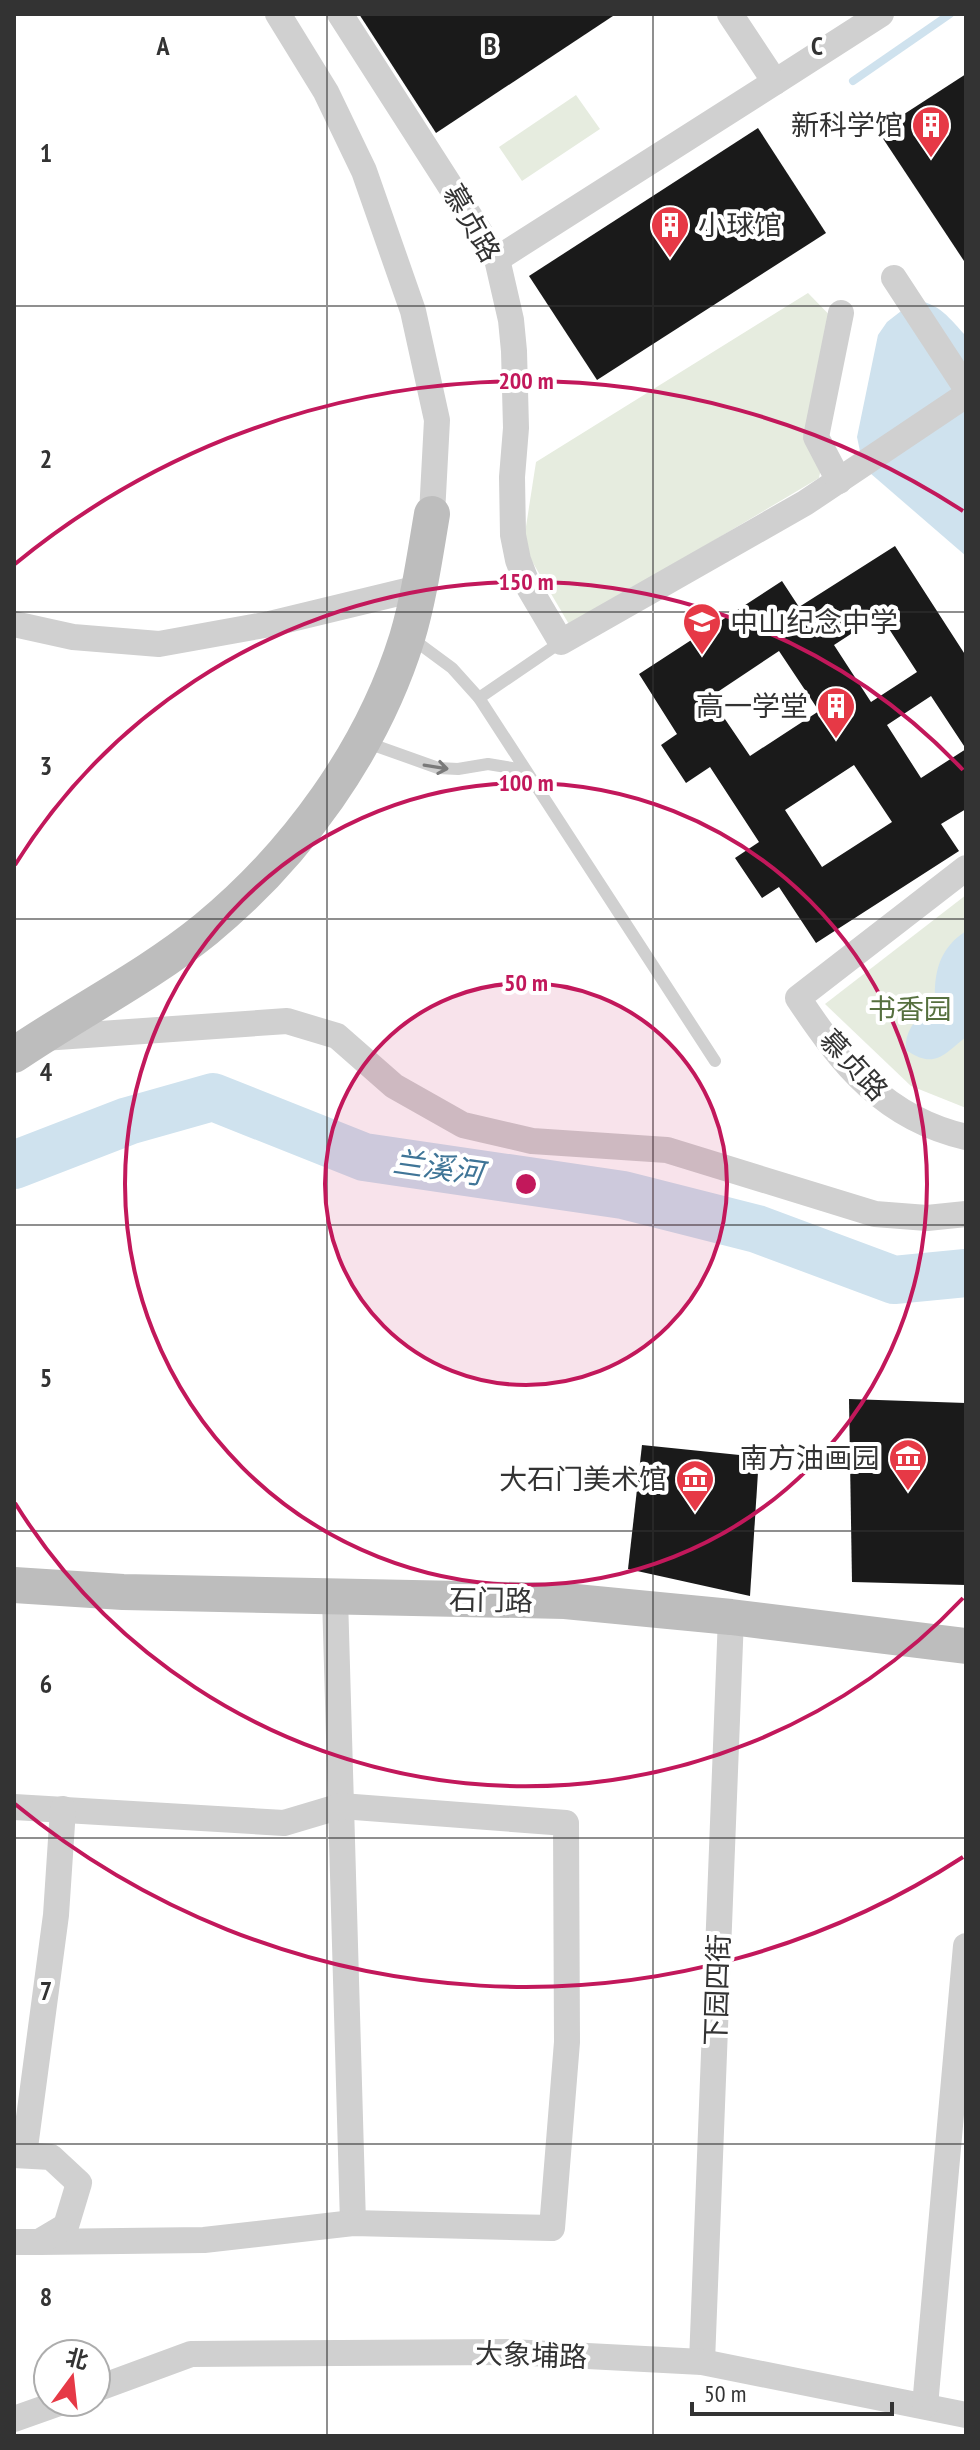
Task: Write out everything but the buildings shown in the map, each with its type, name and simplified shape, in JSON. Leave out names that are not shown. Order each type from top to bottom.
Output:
[{"type":"street","points":[[26,1046],[160,963],[207,928],[285,852],[362,741],[380,708],[407,635],[419,588],[432,514],[437,420],[413,311],[364,171],[326,92],[278,14]]},
{"type":"street","name":"慕贞路","points":[[340,14],[497,259],[511,320],[515,364],[513,535],[528,586],[561,642]]},
{"type":"street","points":[[730,14],[775,82]]},
{"type":"street","points":[[497,259],[881,14]]},
{"type":"street","points":[[900,288],[966,388]]},
{"type":"street","points":[[841,313],[816,437],[849,475]]},
{"type":"street","points":[[561,642],[805,503],[966,395]]},
{"type":"street","points":[[14,624],[73,637],[159,644],[270,624],[419,588]]},
{"type":"street","name":"慕贞路","points":[[966,868],[798,998],[834,1050],[878,1096],[915,1119],[966,1137]]},
{"type":"street","points":[[26,1046],[287,1021],[337,1036],[394,1086],[463,1125],[532,1141],[667,1150],[875,1214],[927,1218],[966,1214]]},
{"type":"street","name":"石门路","points":[[14,1585],[123,1592],[565,1601],[731,1617],[966,1646]]},
{"type":"street","points":[[335,1597],[353,2223]]},
{"type":"street","name":"下园四街","points":[[702,2362],[731,1617]]},
{"type":"street","points":[[14,1807],[284,1823],[341,1806],[566,1823],[567,2042],[552,2228],[353,2223],[204,2240],[26,2242]]},
{"type":"street","points":[[26,2242],[66,2226],[79,2183],[51,2157],[19,2155],[56,1915],[63,1809]]},
{"type":"street","points":[[925,2406],[966,1946]]},
{"type":"street","name":"大象埔路","points":[[112,2383],[191,2354],[511,2352],[702,2362],[966,2415]]},
{"type":"lane","points":[[407,635],[452,668],[479,698],[715,1061]]},
{"type":"lane","points":[[479,698],[561,642]]},
{"type":"lane","points":[[362,741],[438,768],[458,769],[488,764],[524,770]]},
{"type":"green space","points":[[576,95],[600,129],[522,181],[499,147]]},
{"type":"green space","points":[[808,293],[848,334],[819,478],[570,626],[523,546],[536,462]]},
{"type":"green space","name":"书香园","points":[[966,895],[966,1108],[911,1086],[825,1004]]},
{"type":"water","points":[[914,301],[937,308],[966,336],[966,556],[870,473],[861,456],[857,437],[878,335],[887,322]]},
{"type":"water","points":[[966,931],[966,1037],[939,1057],[925,1059],[916,1056],[906,1050],[908,1035],[914,1022],[935,999],[936,978],[945,952]]},
{"type":"waterway","points":[[853,81],[950,14]]},
{"type":"waterway","name":"兰溪河","points":[[14,1165],[128,1121],[213,1097],[364,1157],[623,1195],[757,1229],[894,1280],[966,1273]]},
{"type":"place","name":"新科学馆","points":[[931,159]]},
{"type":"place","name":"小球馆","points":[[670,259]]},
{"type":"place","name":"中山纪念中学","points":[[702,656]]},
{"type":"place","name":"高一学堂","points":[[836,740]]},
{"type":"place","name":"南方油画园","points":[[908,1492]]},
{"type":"place","name":"大石门美术馆","points":[[695,1513]]}]
